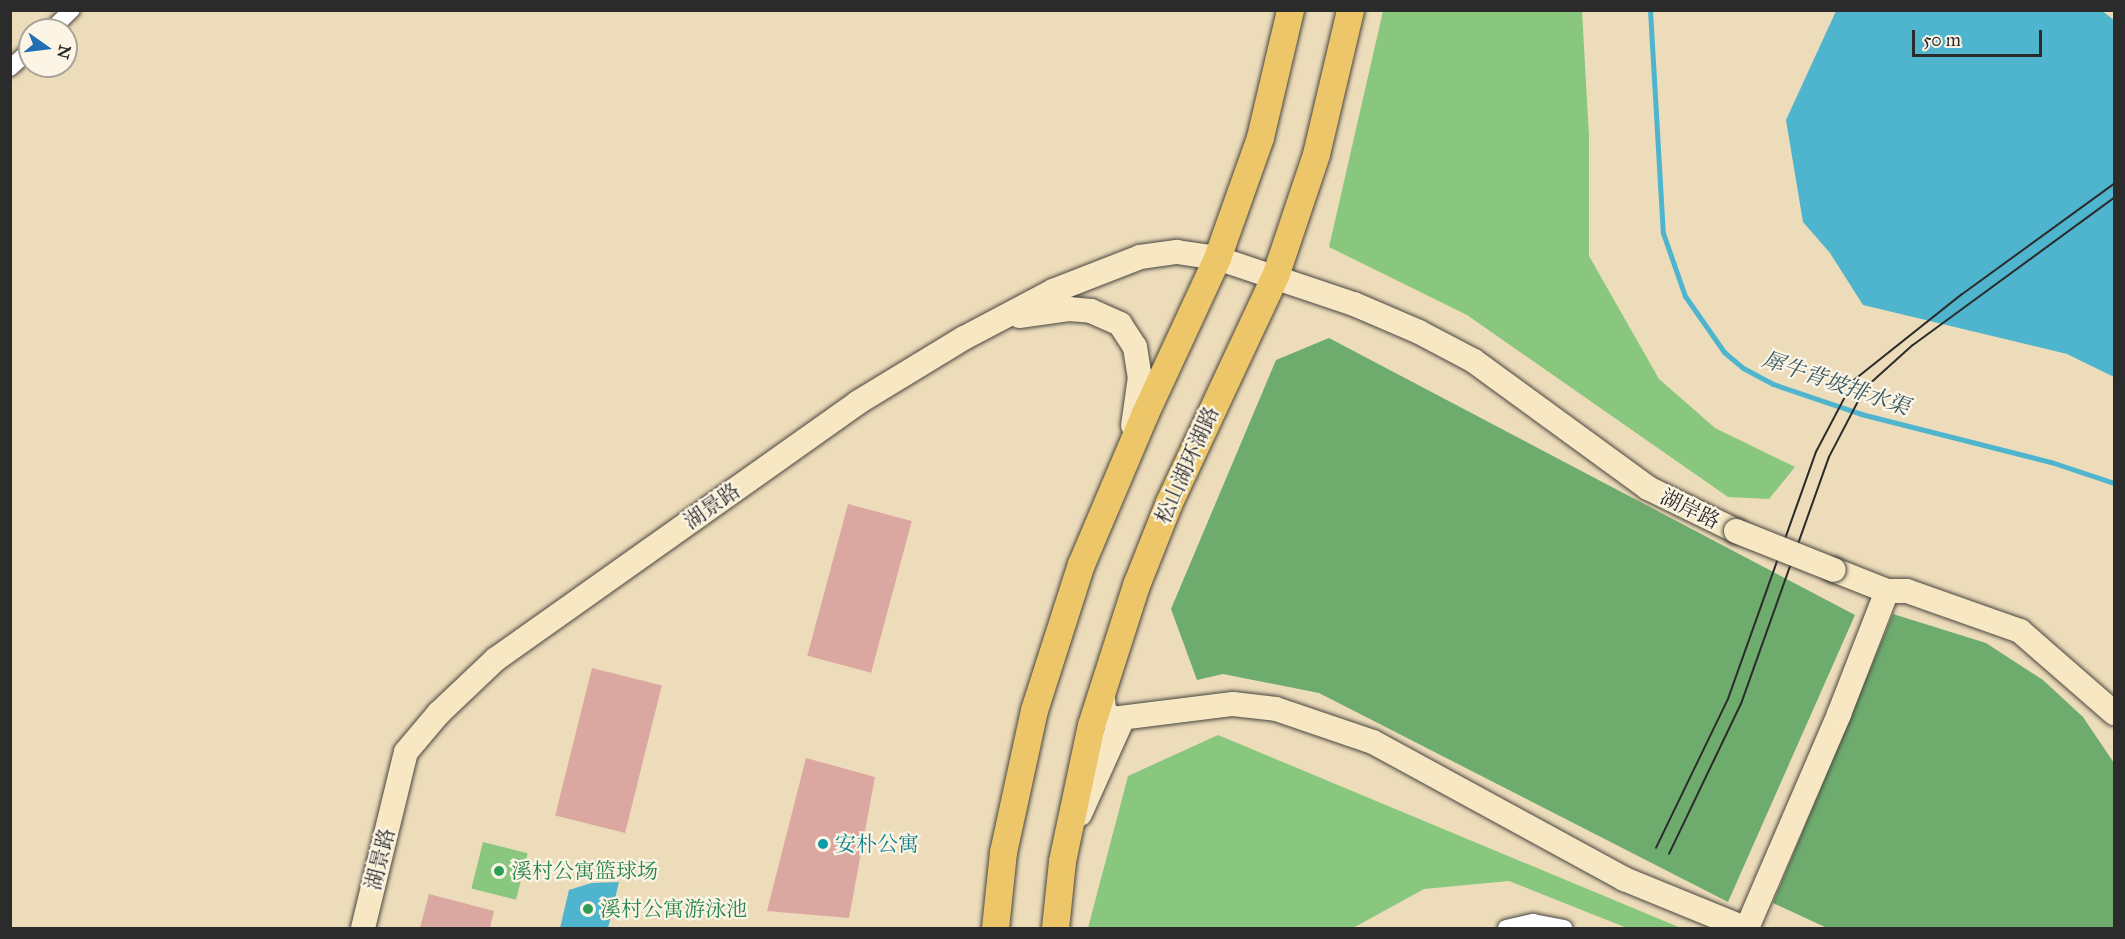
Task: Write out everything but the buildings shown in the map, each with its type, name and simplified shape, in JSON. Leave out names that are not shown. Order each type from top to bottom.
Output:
[{"type":"main road","points":[[995,928],[1003,852],[1034,710],[1081,564],[1125,460],[1217,258],[1260,137],[1290,10]]},
{"type":"main road","name":"松山湖环湖路","points":[[1055,928],[1062,861],[1102,690],[1136,585],[1169,502],[1275,276],[1316,154],[1350,10]]},
{"type":"street","name":"湖景路","points":[[363,928],[406,752],[439,713],[496,659],[857,403],[1002,318],[1053,291],[1140,257],[1177,252],[1217,258]]},
{"type":"street","name":"湖岸路","points":[[1217,258],[1275,276],[1419,332],[1474,361],[1648,488],[1736,531],[1887,591],[1907,591],[2020,631],[2115,713]]},
{"type":"street","points":[[1002,318],[1069,309],[1091,311],[1120,324],[1135,347],[1140,377],[1125,460]]},
{"type":"street","points":[[1102,690],[1104,710],[1112,719],[1130,719],[1233,704],[1276,709],[1373,742],[1624,879],[1745,928],[1839,714],[1887,591]]},
{"type":"street","points":[[1062,861],[1111,739],[1130,719]]},
{"type":"street","points":[[1506,928],[1533,922],[1564,928]]},
{"type":"green space","points":[[1383,11],[1582,11],[1589,137],[1589,256],[1659,379],[1715,428],[1795,467],[1769,499],[1728,497],[1467,315],[1329,247]]},
{"type":"green space","points":[[1329,338],[1855,615],[1728,902],[1319,693],[1223,674],[1197,680],[1171,609],[1276,360]]},
{"type":"green space","points":[[1893,614],[1986,643],[2043,680],[2083,717],[2114,763],[2114,928],[1827,928],[1773,903]]},
{"type":"green space","points":[[1218,735],[1681,928],[1627,928],[1509,881],[1424,889],[1353,928],[1088,928],[1128,776]]},
{"type":"green space","name":"溪村公寓篮球场","points":[[483,842],[528,853],[516,900],[471,889]]},
{"type":"water","points":[[2101,10],[2114,20],[2114,377],[2067,354],[1863,305],[1830,253],[1803,222],[1786,120],[1836,11]]},
{"type":"water","name":"溪村公寓游泳池","points":[[619,882],[608,928],[560,928],[569,890],[591,883]]},
{"type":"waterway","name":"犀牛背坡排水渠","points":[[1650,10],[1663,233],[1685,296],[1724,352],[1743,368],[1773,384],[1861,414],[2051,462],[2114,483]]},
{"type":"tram line","points":[[1656,848],[1728,699],[1816,452],[1854,380],[1961,295],[2114,184]]},
{"type":"tram line","points":[[1669,854],[1741,704],[1829,457],[1865,388],[1913,345],[2114,198]]},
{"type":"place","name":"安朴公寓","points":[[823,844]]},
{"type":"place","name":"溪村公寓篮球场","points":[[499,871]]},
{"type":"place","name":"溪村公寓游泳池","points":[[588,909]]}]
